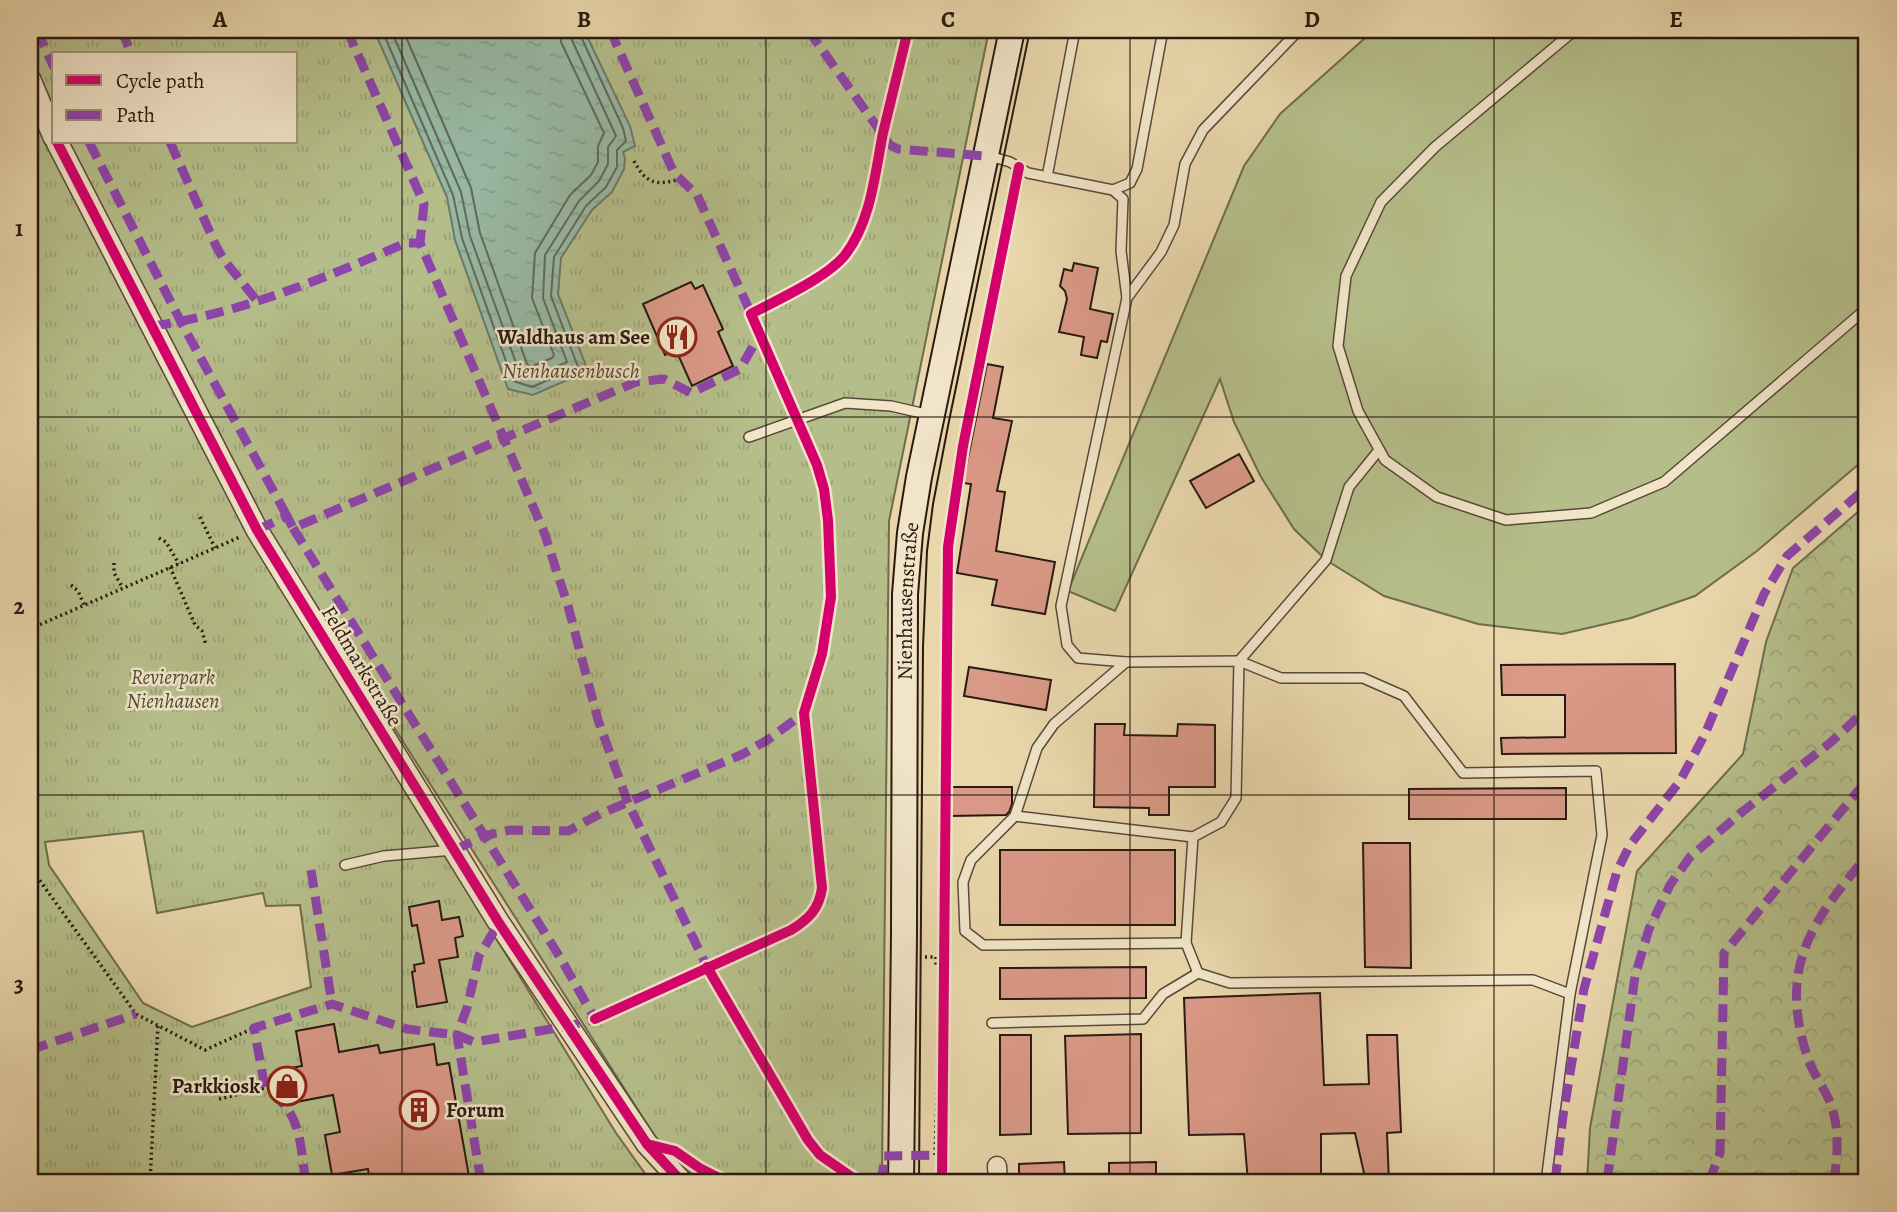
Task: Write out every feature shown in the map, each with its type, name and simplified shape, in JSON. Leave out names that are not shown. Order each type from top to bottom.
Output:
[{"type":"main road","name":"Nienhausenstraße","points":[[901,1182],[905,594],[910,533],[1012,30]]},
{"type":"street","points":[[30,80],[52,131]]},
{"type":"street","name":"Feldmarkstraße","points":[[58,144],[257,530],[499,923],[647,1144],[682,1182]]},
{"type":"lane","points":[[1047,177],[1075,30]]},
{"type":"lane","points":[[1113,190],[1129,183],[1137,169],[1163,30]]},
{"type":"lane","points":[[1127,298],[1166,243],[1174,225],[1185,164],[1203,130],[1299,30]]},
{"type":"lane","points":[[1575,30],[1435,146],[1381,202],[1346,276],[1338,346],[1359,411],[1385,460],[1437,497],[1506,520],[1591,513],[1664,482],[1867,308]]},
{"type":"lane","points":[[986,156],[1010,162],[1028,173],[1113,190],[1123,199],[1121,251],[1127,298],[1061,606],[1067,645],[1078,658],[1126,662],[1239,662],[1281,678],[1363,678],[1404,696],[1464,773],[1596,771],[1602,835],[1570,994],[1546,1182]]},
{"type":"lane","points":[[749,437],[845,403],[891,406],[932,416]]},
{"type":"lane","points":[[1015,816],[1193,837],[1221,822],[1236,798],[1239,662],[1326,560],[1349,487],[1379,450]]},
{"type":"lane","points":[[1126,662],[1054,724],[1037,748],[1015,816],[971,860],[963,882],[965,931],[983,945],[1186,943]]},
{"type":"lane","points":[[1193,837],[1186,943],[1198,973]]},
{"type":"lane","points":[[345,865],[384,856],[454,850]]},
{"type":"lane","points":[[992,1023],[1143,1019],[1163,994],[1198,973],[1230,983],[1533,980],[1570,994]]},
{"type":"path","points":[[634,161],[640,173],[649,180],[662,183],[680,179]]},
{"type":"path","points":[[200,517],[215,548]]},
{"type":"path","points":[[30,628],[257,530]]},
{"type":"path","points":[[159,538],[166,542],[179,564]]},
{"type":"path","points":[[114,563],[114,573],[122,588]]},
{"type":"path","points":[[170,568],[195,625],[202,631],[206,645]]},
{"type":"path","points":[[71,585],[78,591],[84,605]]},
{"type":"path","points":[[30,867],[136,1014],[205,1050],[254,1028]]},
{"type":"path","points":[[150,1182],[158,1025]]},
{"type":"path","points":[[935,1155],[938,1073]]},
{"type":"path","points":[[219,1099],[265,1088]]},
{"type":"green space","name":"Nienhausenbusch","points":[[30,30],[989,30],[889,521],[882,1173],[879,1182],[705,1182],[680,1166],[661,1146],[272,536],[59,144],[298,144],[298,52],[52,52],[52,128],[30,76]]},
{"type":"green space","points":[[1374,30],[1867,30],[1867,457],[1757,551],[1695,596],[1631,618],[1562,634],[1478,624],[1384,596],[1326,560],[1294,529],[1261,477],[1234,422],[1220,379],[1115,611],[1068,591],[1244,166],[1280,114]]},
{"type":"green space","name":"Revierpark Nienhausen","points":[[30,84],[52,131],[52,144],[58,144],[171,384],[253,543],[616,1133],[651,1182],[30,1182]],"holes":[[[143,831],[157,913],[263,893],[266,906],[300,905],[311,987],[192,1027],[143,1003],[49,865],[45,842]]]},
{"type":"green space","points":[[1867,504],[1867,1182],[1587,1182],[1590,1128],[1637,871],[1743,754],[1766,642],[1793,568]]},
{"type":"water","points":[[374,30],[584,30],[630,126],[635,146],[623,152],[624,169],[612,192],[592,210],[561,258],[558,294],[588,371],[533,395],[508,389],[455,240],[447,197]]},
{"type":"building","points":[[1074,263],[1098,268],[1090,309],[1113,314],[1107,342],[1101,341],[1097,358],[1081,355],[1084,337],[1059,332],[1067,299],[1060,286],[1064,269],[1072,271]]},
{"type":"building","points":[[691,282],[695,289],[703,285],[723,329],[718,332],[733,366],[692,386],[676,350],[665,355],[643,304]]},
{"type":"building","points":[[987,364],[1003,367],[993,418],[1012,421],[997,491],[1005,492],[996,551],[1055,562],[1045,614],[992,605],[997,580],[957,573],[971,484],[963,483]]},
{"type":"building","points":[[1239,454],[1254,481],[1206,508],[1190,481]]},
{"type":"building","points":[[1675,664],[1676,753],[1502,754],[1501,738],[1565,737],[1565,695],[1502,695],[1501,665]]},
{"type":"building","points":[[969,667],[1051,680],[1046,710],[964,696]]},
{"type":"building","points":[[1095,724],[1125,724],[1124,735],[1177,736],[1178,724],[1215,725],[1215,787],[1169,787],[1169,815],[1149,815],[1149,808],[1094,807]]},
{"type":"building","points":[[950,787],[1012,787],[1012,804],[1006,815],[950,816]]},
{"type":"building","points":[[1566,788],[1566,819],[1409,819],[1409,789]]},
{"type":"building","points":[[1363,843],[1410,843],[1411,968],[1365,967]]},
{"type":"building","points":[[1000,850],[1175,850],[1175,925],[1000,925]]},
{"type":"building","points":[[439,901],[442,920],[459,917],[463,936],[455,938],[458,957],[439,960],[447,1002],[417,1007],[412,972],[415,971],[414,965],[424,963],[417,925],[412,926],[409,907]]},
{"type":"building","points":[[1146,967],[1146,998],[1000,999],[1000,968]]},
{"type":"building","points":[[1320,993],[1324,1085],[1369,1084],[1367,1035],[1397,1035],[1401,1132],[1387,1133],[1389,1182],[1366,1182],[1355,1133],[1321,1134],[1321,1182],[1248,1182],[1244,1134],[1189,1135],[1184,998]]},
{"type":"building","name":"Forum","points":[[334,1024],[339,1052],[378,1045],[380,1053],[434,1044],[437,1065],[449,1063],[470,1182],[370,1182],[368,1169],[332,1175],[325,1135],[340,1132],[333,1095],[291,1103],[285,1069],[302,1066],[296,1031]]},
{"type":"building","points":[[1141,1034],[1141,1133],[1068,1134],[1065,1036]]},
{"type":"building","points":[[1000,1035],[1031,1035],[1031,1134],[1000,1135]]},
{"type":"building","points":[[1064,1162],[1065,1182],[1019,1182],[1019,1164]]},
{"type":"building","points":[[1156,1162],[1156,1182],[1109,1182],[1109,1163]]},
{"type":"tram line","points":[[919,1182],[923,647],[927,551],[949,421],[1030,30]]},
{"type":"marked path","points":[[37,30],[52,64]]},
{"type":"marked path","points":[[121,30],[131,52]]},
{"type":"marked path","points":[[347,30],[424,204],[420,243],[544,532],[568,606],[598,720],[628,803],[709,971]]},
{"type":"marked path","points":[[610,30],[674,173],[697,195],[754,320]]},
{"type":"marked path","points":[[808,30],[890,145],[898,149],[986,156]]},
{"type":"marked path","points":[[90,144],[181,322],[287,516]]},
{"type":"marked path","points":[[171,144],[216,246],[258,302]]},
{"type":"marked path","points":[[153,326],[251,303],[406,243],[420,243]]},
{"type":"marked path","points":[[257,530],[287,516],[293,528],[636,382],[664,379],[691,393],[740,369],[760,334]]},
{"type":"marked path","points":[[1555,1182],[1584,989],[1617,871],[1630,845],[1680,781],[1705,734],[1764,594],[1787,556],[1867,487]]},
{"type":"marked path","points":[[293,528],[561,959],[595,1019]]},
{"type":"marked path","points":[[1607,1182],[1635,976],[1649,929],[1670,885],[1690,857],[1830,743],[1867,709]]},
{"type":"marked path","points":[[455,850],[483,836],[510,830],[568,831],[600,814],[743,754],[804,713]]},
{"type":"marked path","points":[[1709,1182],[1720,1153],[1724,953],[1867,780]]},
{"type":"marked path","points":[[1834,1182],[1837,1154],[1835,1117],[1808,1059],[1800,1027],[1798,972],[1815,926],[1867,856]]},
{"type":"marked path","points":[[311,870],[332,1004]]},
{"type":"marked path","points":[[481,1182],[457,1035],[467,1008],[479,956],[499,923]]},
{"type":"marked path","points":[[306,1182],[300,1141],[293,1118],[265,1088],[254,1028],[332,1004],[407,1029],[457,1035],[474,1042],[569,1026],[599,1018]]},
{"type":"marked path","points":[[30,1050],[136,1014]]},
{"type":"marked path","points":[[879,1182],[884,1156],[943,1155]]},
{"type":"cycle path","points":[[595,1019],[791,930],[812,913],[821,895],[804,713],[822,654],[831,597],[828,520],[824,489],[817,465],[751,314],[827,272],[854,242],[871,197],[883,133],[908,30]]},
{"type":"cycle path","points":[[58,144],[257,530],[499,923],[647,1144],[682,1182]]},
{"type":"cycle path","points":[[942,1182],[948,547],[963,446],[1019,167]]},
{"type":"cycle path","points":[[707,967],[808,1140],[820,1155],[859,1182],[876,1182]]},
{"type":"cycle path","points":[[647,1144],[675,1151],[701,1169],[727,1182]]},
{"type":"place","name":"Waldhaus am See","points":[[677,337]]},
{"type":"place","name":"Parkkiosk","points":[[287,1086]]},
{"type":"place","name":"Forum","points":[[419,1110]]}]
